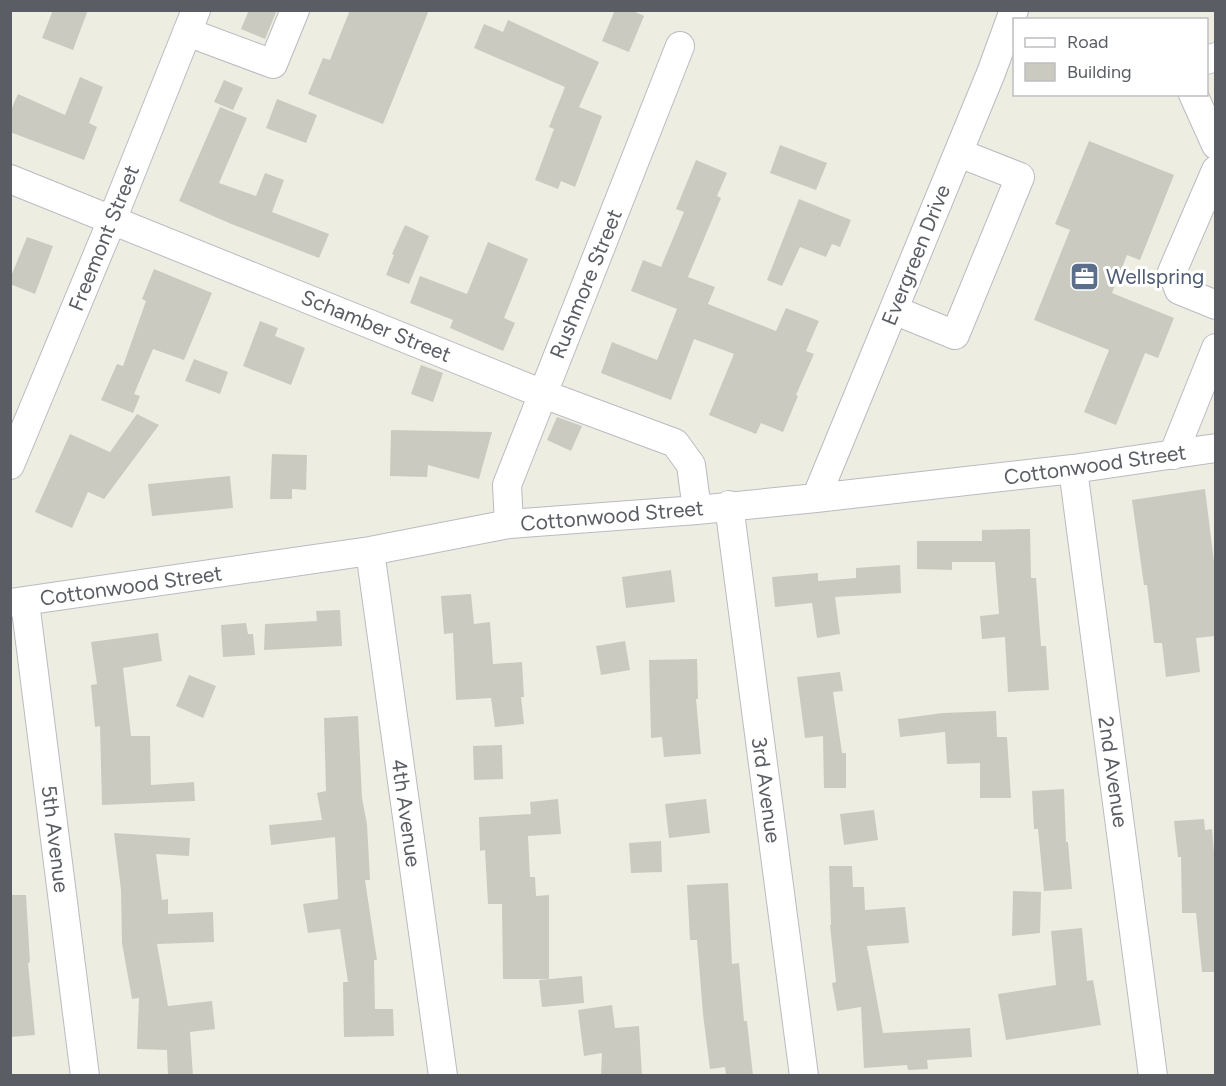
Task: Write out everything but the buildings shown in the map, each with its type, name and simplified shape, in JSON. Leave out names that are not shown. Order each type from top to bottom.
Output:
[{"type":"street","points":[[192,21],[273,64],[295,10]]},
{"type":"street","name":"Evergreen Drive","points":[[816,498],[959,153],[1003,75],[1014,10]]},
{"type":"street","name":"Freemont Street","points":[[10,465],[192,21]]},
{"type":"street","name":"Rushmore Street","points":[[509,524],[507,485],[680,46]]},
{"type":"street","points":[[1193,96],[1215,145]]},
{"type":"street","points":[[894,310],[955,335],[960,325],[1020,177],[959,153]]},
{"type":"street","points":[[1215,170],[1172,272],[1179,290],[1215,304]]},
{"type":"street","name":"Schamber Street","points":[[10,179],[543,394],[675,443],[691,465],[697,510]]},
{"type":"street","points":[[1173,454],[1215,348]]},
{"type":"street","name":"Cottonwood Street","points":[[18,603],[370,550],[509,524],[697,510],[816,498],[1073,469],[1215,448]]},
{"type":"street","name":"2nd Avenue","points":[[1073,469],[1153,1076]]},
{"type":"street","name":"3rd Avenue","points":[[729,506],[804,1076]]},
{"type":"street","name":"4th Avenue","points":[[370,550],[443,1076]]},
{"type":"street","name":"5th Avenue","points":[[18,603],[86,1076]]},
{"type":"place","name":"Wellspring","points":[[1085,277]]}]
